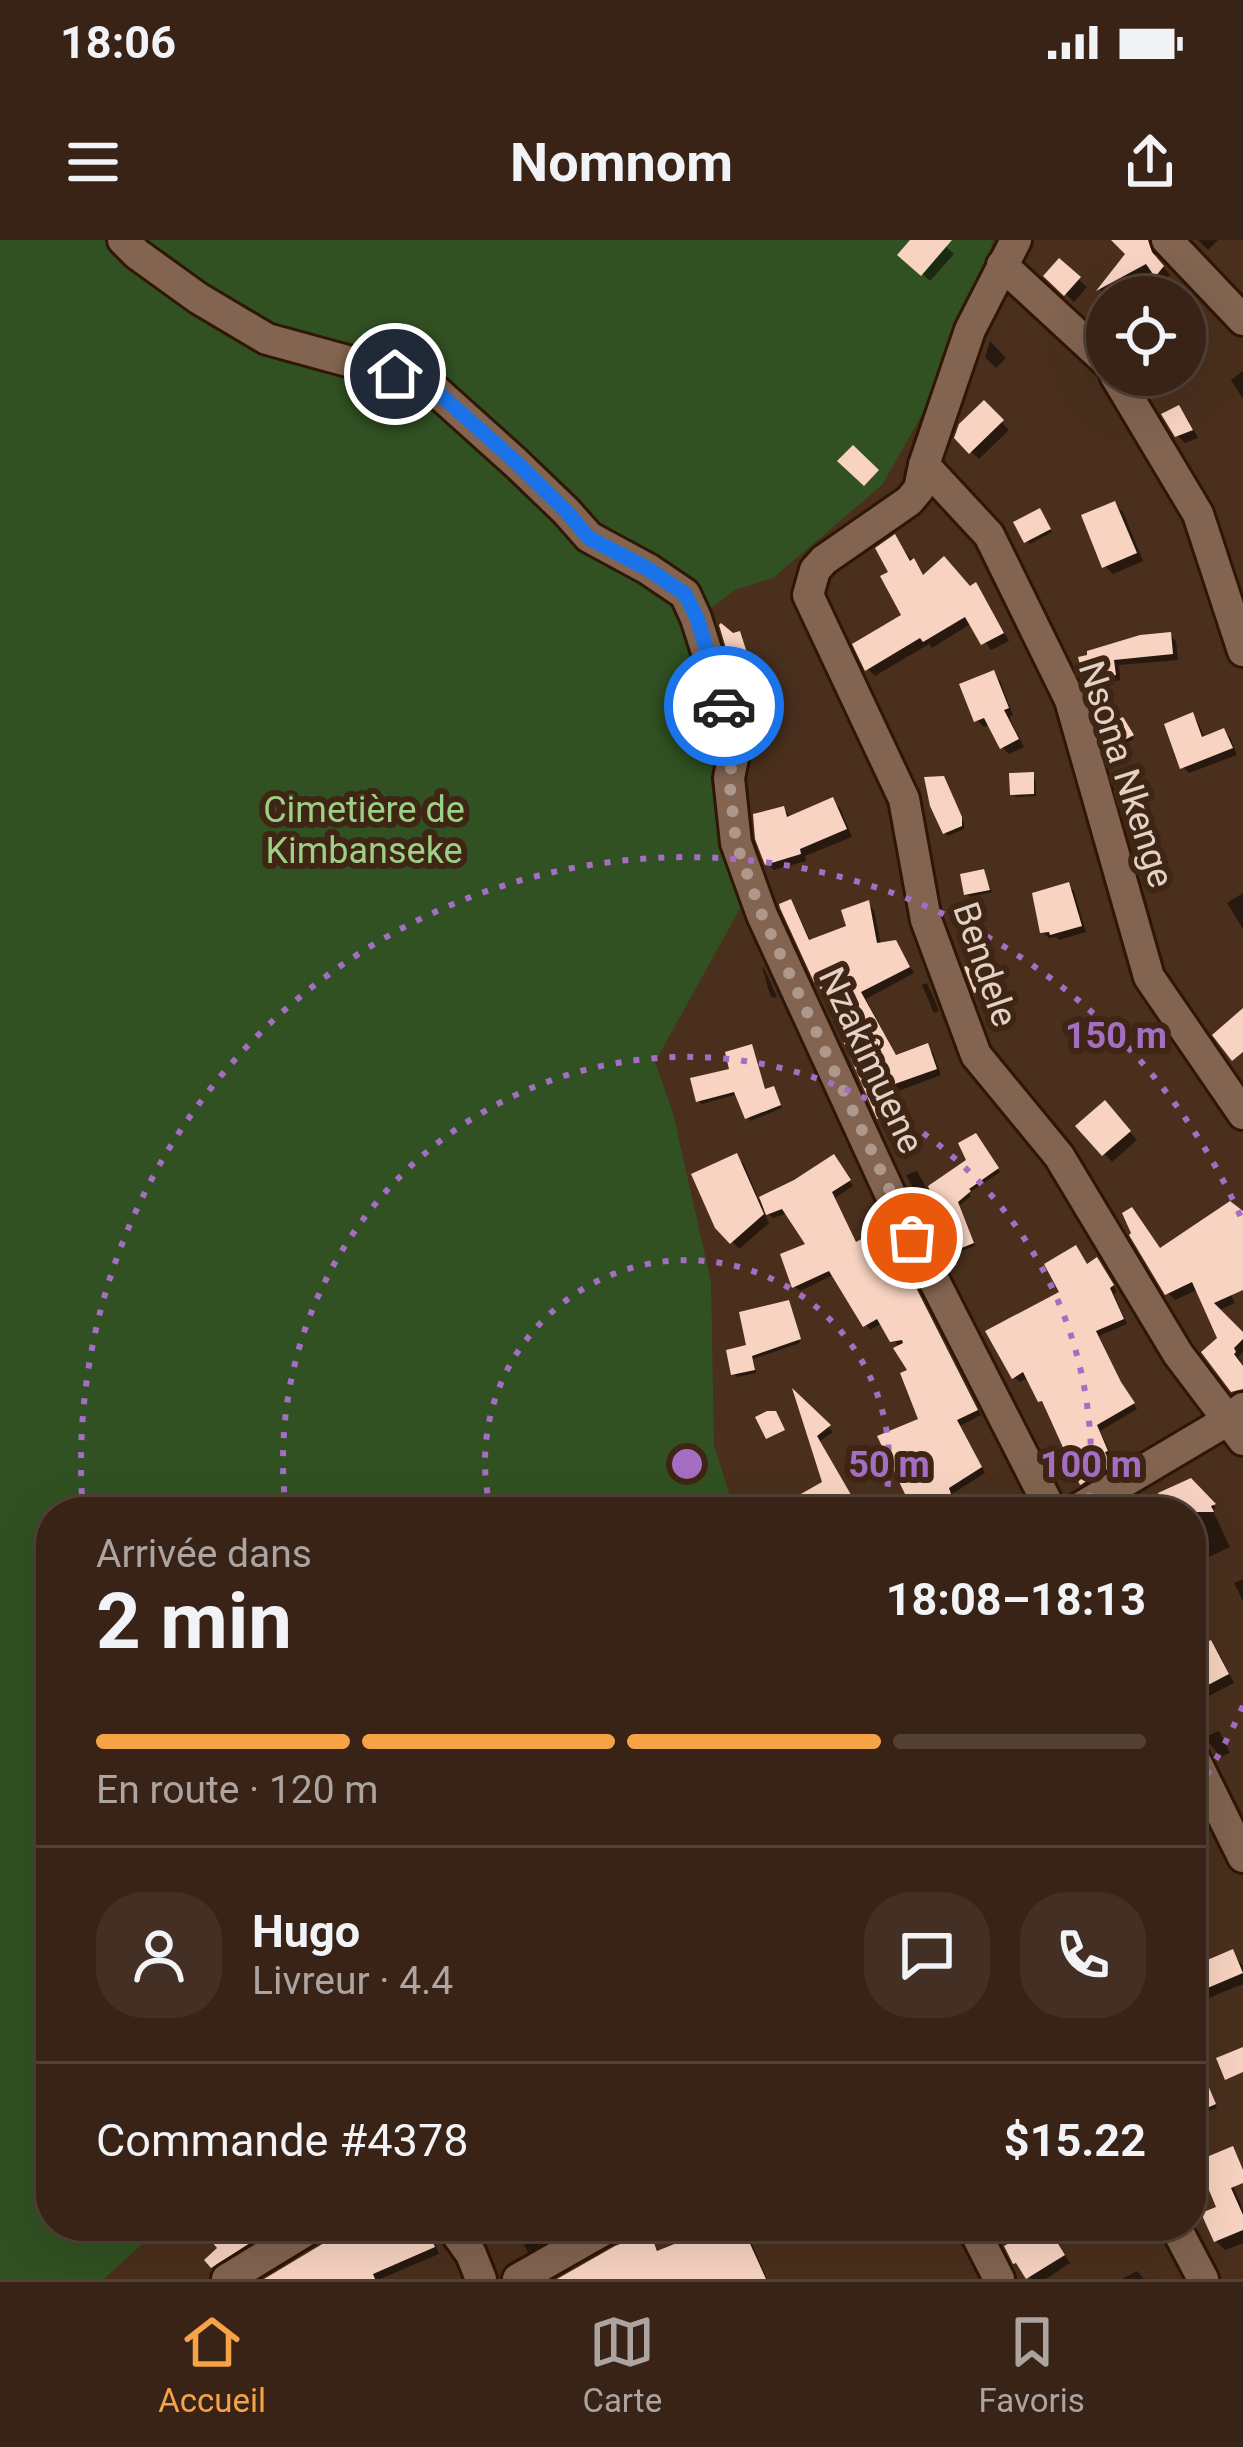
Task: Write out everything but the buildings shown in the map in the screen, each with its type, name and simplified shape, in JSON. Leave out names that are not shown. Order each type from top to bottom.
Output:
[{"type":"street","name":"Nzakimuene","points":[[123,240],[198,298],[267,339],[395,374],[436,391],[515,461],[589,538],[685,594],[736,743],[729,778],[736,843],[762,915],[892,1198],[1044,1497]]},
{"type":"street","points":[[1167,240],[1243,320]]},
{"type":"street","points":[[924,465],[970,330],[1009,253],[1086,339]]},
{"type":"street","points":[[1128,396],[1198,514],[1243,651]]},
{"type":"street","name":"Bendele","points":[[924,465],[919,489],[909,502],[824,560],[815,570],[808,596],[904,799],[926,920],[976,1055],[1059,1156],[1178,1354],[1238,1423]]},
{"type":"street","name":"Nsona Nkenge","points":[[924,465],[989,535],[1070,700],[1149,977],[1243,1114]]},
{"type":"street","points":[[1101,1497],[1238,1423]]},
{"type":"street","points":[[1206,1782],[1243,1857]]},
{"type":"street","points":[[227,2279],[289,2241]]},
{"type":"street","points":[[462,2241],[481,2279]]},
{"type":"street","points":[[518,2279],[585,2241]]},
{"type":"street","points":[[980,2241],[999,2279]]},
{"type":"street","points":[[1183,2241],[1203,2279]]},
{"type":"green space","name":"Cimetière de Kimbanseke","points":[[0,240],[993,240],[970,330],[882,485],[773,578],[735,590],[697,619],[725,694],[728,822],[742,905],[655,1062],[673,1113],[711,1282],[714,1445],[730,1497],[36,1497],[36,2241],[146,2241],[104,2279],[0,2279]]},
{"type":"way so far","points":[[724,706],[736,743],[729,778],[736,843],[762,915],[912,1238]]},
{"type":"route","points":[[395,374],[436,391],[515,461],[589,538],[685,594],[724,706]]}]
